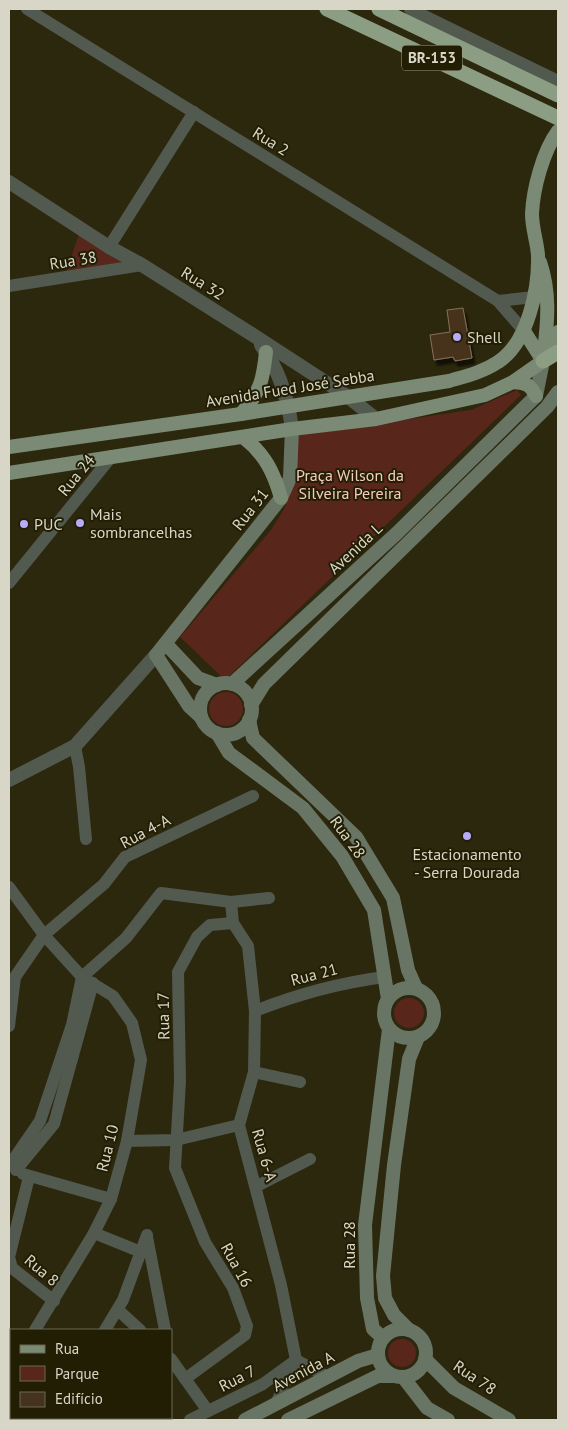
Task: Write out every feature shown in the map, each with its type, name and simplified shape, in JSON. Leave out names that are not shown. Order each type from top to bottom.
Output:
[{"type":"highway","name":"BR-153","points":[[327,9],[558,118]]},
{"type":"highway","name":"BR-153","points":[[378,9],[554,88]]},
{"type":"highway","points":[[543,361],[558,352]]},
{"type":"main road","points":[[536,396],[549,318],[545,277],[538,256],[532,214],[538,177],[558,131]]},
{"type":"main road","name":"Avenida Fued José Sebba","points":[[9,447],[289,407],[449,381],[480,372],[500,361],[512,350],[524,331],[534,297],[538,256]]},
{"type":"main road","points":[[524,331],[543,361]]},
{"type":"main road","points":[[9,473],[112,456],[244,438],[292,429],[376,419],[485,395],[513,382],[543,361],[558,332]]},
{"type":"main road","points":[[241,414],[256,397],[262,386],[266,352]]},
{"type":"main road","points":[[513,382],[531,386],[536,396]]},
{"type":"main road","name":"Avenida L","points":[[232,684],[400,540],[547,407],[558,392]]},
{"type":"main road","name":"Avenida L","points":[[252,705],[264,684],[536,396]]},
{"type":"main road","name":"Rua 31","points":[[156,655],[282,498],[290,478],[292,429]]},
{"type":"main road","points":[[244,438],[264,456],[274,475],[282,498]]},
{"type":"main road","points":[[166,644],[198,678],[217,685],[232,684],[245,691],[252,705],[249,720],[245,726],[232,734],[216,733],[205,724],[202,716],[202,701],[205,694],[217,685]]},
{"type":"main road","points":[[156,655],[189,706],[202,716]]},
{"type":"main road","name":"Rua 28","points":[[249,720],[253,738],[356,837],[393,898],[408,970],[416,988]]},
{"type":"main road","name":"Rua 28","points":[[216,733],[229,753],[303,808],[342,856],[374,910],[388,999]]},
{"type":"main road","points":[[288,1420],[378,1376],[398,1377],[417,1372],[425,1359],[424,1345],[416,1334],[394,1315],[385,1298],[383,1276],[394,1165],[409,1058],[418,1037],[430,1027],[435,1012],[429,997],[416,988],[401,989],[388,999],[384,1014],[390,1029],[402,1037],[418,1037]]},
{"type":"main road","name":"Rua 28","points":[[383,1338],[373,1330],[367,1298],[365,1225],[390,1029]]},
{"type":"main road","points":[[410,1330],[395,1330],[383,1338],[378,1355],[382,1368],[398,1377],[427,1408],[448,1420]]},
{"type":"main road","name":"Avenida A","points":[[245,1420],[358,1361],[378,1355]]},
{"type":"main road","name":"Rua 78","points":[[425,1359],[454,1388],[509,1420]]},
{"type":"street","name":"Rua 2","points":[[28,9],[498,301],[524,331]]},
{"type":"street","points":[[410,9],[554,88]]},
{"type":"street","points":[[109,247],[194,112]]},
{"type":"street","name":"Rua 32","points":[[9,182],[109,247],[142,264],[348,396],[376,419]]},
{"type":"street","name":"Rua 38","points":[[9,286],[142,264]]},
{"type":"street","points":[[498,301],[534,297]]},
{"type":"street","name":"Rua 31","points":[[253,335],[273,362],[289,407],[292,429]]},
{"type":"street","name":"Rua 24","points":[[9,583],[112,456]]},
{"type":"street","points":[[9,780],[75,746],[156,655]]},
{"type":"street","points":[[75,746],[80,767],[86,839]]},
{"type":"street","name":"Rua 4-A","points":[[9,1026],[15,978],[44,935],[104,884],[125,857],[253,796]]},
{"type":"street","name":"Rua 10","points":[[9,887],[44,935],[88,980],[113,996],[132,1023],[141,1060],[127,1141],[111,1199],[94,1233],[36,1329]]},
{"type":"street","points":[[111,1199],[29,1177],[11,1166],[40,1121],[88,980],[126,938],[161,893],[231,902],[268,898]]},
{"type":"street","name":"Rua 6-A","points":[[231,902],[233,923],[248,946],[255,1011],[254,1072],[239,1125],[257,1186],[282,1285],[296,1360]]},
{"type":"street","name":"Rua 17","points":[[176,1140],[180,1082],[178,972],[196,937],[210,925],[233,923]]},
{"type":"street","name":"Rua 21","points":[[255,1011],[291,997],[338,984],[384,977]]},
{"type":"street","points":[[254,1072],[300,1082]]},
{"type":"street","points":[[127,1141],[176,1140],[239,1125]]},
{"type":"street","name":"Rua 16","points":[[176,1140],[175,1168],[205,1242],[233,1288],[248,1326],[245,1335],[185,1379]]},
{"type":"street","points":[[257,1186],[310,1159]]},
{"type":"street","name":"Rua 8","points":[[29,1177],[9,1257],[12,1268],[54,1301]]},
{"type":"street","points":[[94,1233],[141,1252]]},
{"type":"street","points":[[106,1329],[118,1310],[147,1236],[165,1329]]},
{"type":"street","points":[[118,1310],[139,1329]]},
{"type":"street","points":[[172,1360],[208,1411]]},
{"type":"street","points":[[276,1404],[296,1360],[328,1377]]},
{"type":"street","name":"Rua 7","points":[[190,1420],[263,1384],[296,1360]]},
{"type":"green space","points":[[79,234],[122,262],[66,272]]},
{"type":"green space","name":"Praça Wilson da Silveira Pereira","points":[[517,390],[521,395],[225,680],[180,637],[271,530],[284,509],[295,479],[298,435],[471,410]]},
{"type":"green space","points":[[226,692],[238,697],[243,709],[238,721],[226,726],[214,721],[209,709],[214,697]]},
{"type":"green space","points":[[409,998],[420,1002],[424,1013],[420,1024],[409,1028],[398,1024],[394,1013],[398,1002]]},
{"type":"green space","points":[[402,1339],[412,1343],[416,1353],[412,1363],[402,1367],[392,1363],[388,1353],[392,1343]]},
{"type":"building","points":[[463,308],[472,358],[455,361],[453,357],[434,360],[430,335],[450,332],[447,310]]},
{"type":"place","name":"Shell","points":[[457,337]]},
{"type":"place","name":"Mais sombrancelhas","points":[[80,523]]},
{"type":"place","name":"PUC","points":[[24,524]]},
{"type":"place","name":"Estacionamento - Serra Dourada","points":[[467,836]]}]
